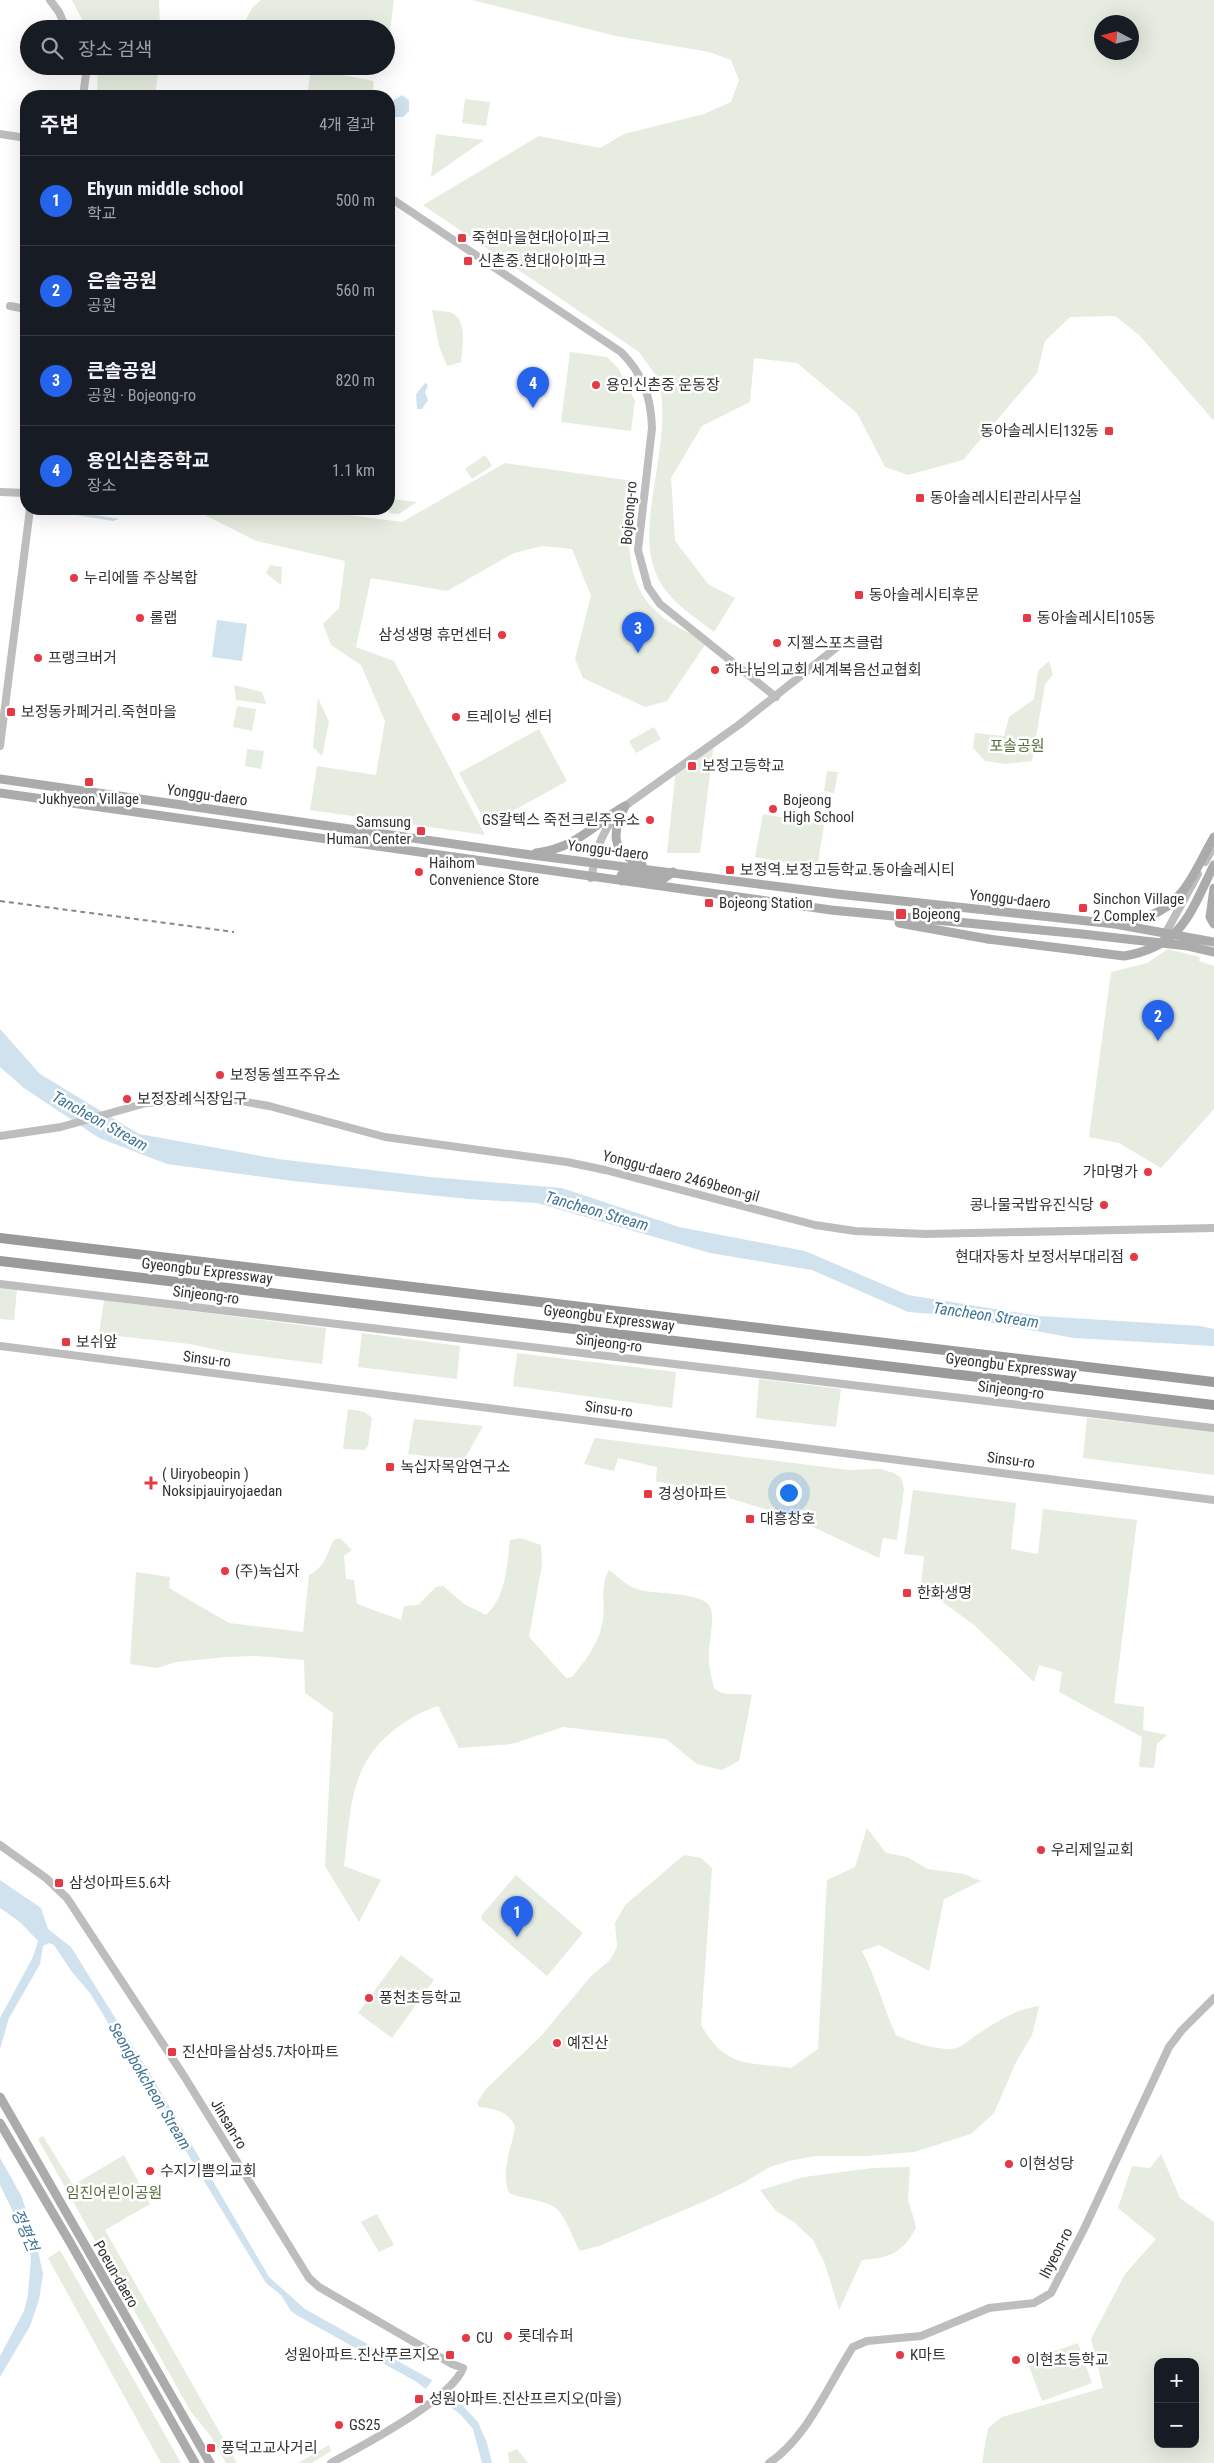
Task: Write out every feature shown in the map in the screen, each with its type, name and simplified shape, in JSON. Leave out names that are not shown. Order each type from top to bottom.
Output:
[{"type":"highway","name":"Gyeongbu Expressway","points":[[0,1238],[1214,1382]]},
{"type":"highway","name":"Gyeongbu Expressway","points":[[0,1261],[1214,1405]]},
{"type":"main road","name":"Yonggu-daero","points":[[0,779],[524,854],[837,894],[1115,924],[1166,932],[1214,944]]},
{"type":"main road","name":"Yonggu-daero","points":[[0,793],[591,878],[850,912],[1082,934],[1160,943],[1214,952]]},
{"type":"main road","points":[[524,854],[566,846],[625,806]]},
{"type":"main road","points":[[625,806],[616,827],[618,848],[631,861],[651,869]]},
{"type":"main road","points":[[1115,924],[1151,916],[1166,908],[1180,896],[1214,837]]},
{"type":"main road","points":[[850,912],[988,938],[1124,956],[1145,952],[1161,945],[1176,933],[1187,920],[1214,865]]},
{"type":"main road","points":[[622,882],[620,878],[622,874],[663,879],[673,872]]},
{"type":"main road","points":[[1214,888],[1210,918],[1214,924]]},
{"type":"main road","points":[[1082,934],[1096,928],[1134,931],[1134,927]]},
{"type":"main road","points":[[1203,950],[1200,947],[1202,943],[1214,944]]},
{"type":"main road","name":"Poeun-daero","points":[[0,2097],[210,2463]]},
{"type":"main road","name":"Poeun-daero","points":[[0,2123],[195,2463]]},
{"type":"street","points":[[50,0],[62,20]]},
{"type":"street","points":[[84,90],[86,75]]},
{"type":"street","points":[[0,134],[20,137]]},
{"type":"street","name":"Bojeong-ro","points":[[395,201],[621,352],[635,366],[644,383],[651,410],[652,428],[638,550],[648,587],[660,604],[776,697]]},
{"type":"street","points":[[10,306],[20,308]]},
{"type":"street","points":[[0,492],[20,494]]},
{"type":"street","points":[[0,746],[29,515]]},
{"type":"street","points":[[591,878],[603,833],[612,819],[625,806],[776,697],[842,643]]},
{"type":"street","points":[[1160,943],[1214,846]]},
{"type":"street","name":"Yonggu-daero 2469beon-gil","points":[[0,1136],[61,1127],[146,1103],[215,1098],[253,1102],[385,1138],[567,1162],[605,1170],[815,1226],[855,1231],[926,1234],[1214,1228]]},
{"type":"street","name":"Sinjeong-ro","points":[[0,1284],[1214,1428]]},
{"type":"street","name":"Sinsu-ro","points":[[0,1346],[1214,1500]]},
{"type":"street","name":"Jinsan-ro","points":[[0,1845],[46,1878],[67,1898],[184,2076],[309,2278],[327,2291],[452,2364],[463,2368],[460,2377],[436,2400],[331,2463]]},
{"type":"street","name":"Ihyeon-ro","points":[[769,2463],[784,2453],[827,2394],[852,2347],[867,2342],[922,2336],[989,2308],[1034,2303],[1051,2292],[1084,2229],[1169,2047],[1182,2030],[1214,1998]]},
{"type":"green space","points":[[72,0],[159,0],[160,20],[82,20]]},
{"type":"green space","points":[[261,0],[394,0],[391,20],[246,20],[252,8]]},
{"type":"green space","points":[[472,0],[1214,0],[1214,421],[1139,335],[1115,316],[1070,317],[1045,341],[1037,373],[963,460],[908,475],[885,467],[857,413],[797,363],[754,358],[750,402],[702,426],[671,478],[675,541],[709,585],[735,598],[714,632],[682,607],[668,593],[657,576],[651,556],[649,533],[662,432],[662,407],[659,384],[650,367],[639,352],[423,205],[539,136],[600,148],[624,134],[704,114],[731,102],[739,80],[731,60],[709,52],[616,36]]},
{"type":"green space","points":[[98,75],[158,75],[156,90],[97,90]]},
{"type":"green space","points":[[310,75],[342,75],[374,81],[373,90],[308,90]]},
{"type":"green space","points":[[465,99],[490,102],[486,126],[462,123]]},
{"type":"green space","points":[[436,134],[484,140],[431,177]]},
{"type":"green space","points":[[432,310],[452,313],[460,322],[463,335],[461,362],[447,366],[439,346]]},
{"type":"green space","name":"용인신촌중 운동장","points":[[570,352],[607,357],[618,368],[635,401],[631,431],[561,422]]},
{"type":"green space","points":[[485,455],[492,466],[472,479],[465,469]]},
{"type":"green space","points":[[505,463],[633,481],[629,533],[632,568],[637,584],[645,599],[662,617],[707,642],[667,701],[645,707],[583,678],[575,659],[591,596],[572,549],[542,546],[514,553],[447,591],[371,578],[356,647],[394,661],[485,835],[310,810],[317,766],[376,775],[385,721],[361,665],[331,645],[323,624],[339,608],[345,561],[256,541],[205,515],[349,515],[402,522]]},
{"type":"green space","points":[[395,499],[417,502],[399,514],[395,514]]},
{"type":"green space","points":[[270,565],[282,567],[281,585],[266,573]]},
{"type":"green space","name":"포솔공원","points":[[1049,661],[1053,675],[1045,684],[1032,761],[1006,764],[985,761],[973,748],[975,733],[1004,736],[1009,717],[1034,699],[1038,671]]},
{"type":"green space","points":[[234,685],[262,692],[266,704],[236,700]]},
{"type":"green space","points":[[318,698],[329,722],[322,756],[313,747]]},
{"type":"green space","points":[[237,706],[256,709],[252,731],[233,727]]},
{"type":"green space","points":[[654,727],[661,739],[636,753],[629,741]]},
{"type":"green space","points":[[539,729],[567,781],[487,825],[459,773]]},
{"type":"green space","points":[[714,743],[700,853],[667,853],[676,769]]},
{"type":"green space","points":[[247,749],[264,751],[261,769],[245,766]]},
{"type":"green space","points":[[827,771],[838,772],[834,793],[824,791]]},
{"type":"green space","points":[[763,814],[824,825],[817,868],[755,857]]},
{"type":"green space","points":[[1168,949],[1200,957],[1199,961],[1214,966],[1214,1109],[1161,1168],[1119,1143],[1089,1137],[1111,972],[1147,963]]},
{"type":"green space","points":[[0,1287],[17,1289],[14,1320],[0,1319]]},
{"type":"green space","points":[[104,1300],[326,1328],[322,1364],[227,1352],[190,1344],[99,1334]]},
{"type":"green space","points":[[362,1333],[460,1346],[457,1379],[358,1367]]},
{"type":"green space","points":[[517,1353],[676,1372],[672,1408],[513,1386]]},
{"type":"green space","points":[[759,1379],[841,1389],[836,1427],[756,1418]]},
{"type":"green space","points":[[348,1409],[365,1412],[372,1418],[368,1446],[364,1450],[343,1449]]},
{"type":"green space","points":[[1087,1418],[1214,1431],[1214,1475],[1083,1458]]},
{"type":"green space","points":[[414,1419],[483,1426],[464,1460],[408,1454]]},
{"type":"green space","points":[[595,1438],[848,1470],[880,1469],[894,1473],[901,1478],[904,1489],[897,1540],[883,1538],[879,1558],[792,1517],[705,1491],[656,1481],[657,1467],[618,1458],[614,1471],[584,1464]]},
{"type":"green space","points":[[913,1490],[1016,1503],[1011,1549],[1038,1554],[1043,1509],[1137,1520],[1114,1703],[1144,1707],[1143,1730],[1167,1735],[1157,1744],[1154,1768],[1139,1767],[1142,1737],[1059,1692],[1062,1672],[1039,1665],[1034,1682],[974,1625],[921,1586],[924,1556],[904,1554]]},
{"type":"green space","points":[[340,1538],[352,1550],[344,1556],[346,1579],[354,1580],[357,1604],[401,1620],[404,1606],[418,1605],[436,1587],[443,1586],[464,1604],[486,1615],[493,1608],[502,1590],[510,1540],[521,1538],[541,1545],[542,1565],[529,1637],[566,1678],[572,1677],[582,1665],[599,1635],[603,1619],[603,1594],[609,1570],[634,1588],[687,1596],[705,1602],[712,1612],[709,1655],[714,1688],[727,1694],[752,1695],[739,1761],[722,1770],[697,1764],[666,1739],[563,1727],[512,1744],[459,1748],[438,1706],[414,1716],[394,1730],[379,1744],[368,1759],[354,1791],[344,1866],[381,1880],[359,1922],[325,1866],[333,1713],[305,1693],[304,1660],[256,1656],[176,1662],[157,1668],[130,1664],[136,1572],[170,1577],[169,1588],[229,1623],[303,1632],[309,1575],[319,1568],[325,1560],[334,1540]]},
{"type":"green space","points":[[867,1828],[886,1853],[907,1857],[928,1869],[964,1874],[981,1881],[944,1899],[929,1971],[879,1945],[862,1951],[896,2035],[917,2043],[942,2049],[957,2048],[1006,2017],[1022,2010],[1039,2006],[1032,2035],[1016,2062],[994,2113],[971,2134],[914,2152],[866,2156],[815,2156],[770,2167],[743,2183],[703,2202],[599,2246],[580,2251],[564,2219],[556,2208],[546,2203],[509,2193],[506,2168],[515,2126],[505,2114],[496,2110],[479,2107],[477,2103],[486,2089],[541,2036],[591,1976],[610,1960],[617,1947],[615,1923],[625,1905],[684,1855],[701,1858],[712,1868],[701,2025],[710,2039],[719,2049],[738,2060],[791,2068],[818,2049],[827,1880],[855,1867]]},
{"type":"green space","points":[[516,1875],[583,1933],[547,1976],[482,1920],[481,1916]]},
{"type":"green space","points":[[401,1955],[434,1980],[392,2038],[358,2013]]},
{"type":"green space","name":"임진어린이공원","points":[[43,2136],[73,2185],[124,2155],[150,2204],[105,2230],[237,2463],[226,2463],[210,2435],[191,2412],[38,2139]]},
{"type":"green space","points":[[1161,2154],[1180,2198],[1214,2222],[1214,2463],[982,2463],[988,2428],[1002,2417],[1103,2388],[1091,2339],[1125,2274],[1156,2239],[1118,2208],[1132,2166],[1150,2168]]},
{"type":"green space","points":[[910,2167],[908,2199],[916,2227],[906,2243],[895,2253],[880,2258],[862,2260],[839,2310],[825,2264],[813,2240],[794,2222],[776,2211],[760,2190],[804,2177],[872,2168]]},
{"type":"green space","points":[[377,2214],[394,2245],[379,2252],[361,2222]]},
{"type":"green space","points":[[60,2250],[181,2463],[161,2463],[48,2258]]},
{"type":"green space","points":[[1078,2343],[1092,2383],[1042,2401],[1027,2361]]},
{"type":"green space","points":[[329,2445],[331,2451],[312,2463],[298,2463]]},
{"type":"green space","points":[[517,2449],[528,2463],[509,2463],[508,2453]]},
{"type":"water","points":[[402,95],[409,100],[409,111],[403,117],[395,117],[395,99]]},
{"type":"water","points":[[425,383],[428,385],[425,392],[428,400],[422,409],[417,409],[416,394]]},
{"type":"water","points":[[76,515],[96,515],[119,519],[113,521]]},
{"type":"water","points":[[217,620],[247,624],[242,661],[212,657]]},
{"type":"water","name":"Tancheon Stream","points":[[0,1029],[40,1074],[139,1134],[278,1159],[430,1177],[562,1188],[679,1227],[805,1251],[908,1295],[1039,1316],[1200,1326],[1214,1329],[1214,1346],[1074,1338],[947,1315],[908,1312],[812,1270],[710,1253],[537,1203],[468,1199],[293,1181],[167,1164],[99,1138],[24,1088],[0,1067]]},
{"type":"water","name":"Seongbokcheon Stream","points":[[0,1880],[41,1908],[48,1929],[71,1947],[152,2077],[269,2277],[305,2309],[446,2388],[478,2422],[487,2443],[492,2463],[482,2463],[473,2429],[460,2414],[415,2381],[298,2316],[291,2311],[281,2295],[266,2283],[90,1993],[72,1972],[54,1945],[49,1943],[43,1946],[40,1964],[9,2018],[0,2049],[0,2018],[33,1957],[38,1941],[20,1922],[0,1908]]},
{"type":"water","name":"정평천","points":[[0,2158],[22,2197],[43,2274],[39,2300],[30,2326],[0,2377],[0,2356],[24,2311],[28,2295],[31,2258],[29,2247],[0,2185]]},
{"type":"pier","points":[[434,2378],[458,2396],[444,2405],[425,2390]]},
{"type":"railway","points":[[0,901],[234,932]]},
{"type":"place","name":"죽현마을현대아이파크","points":[[462,238]]},
{"type":"place","name":"신촌중.현대아이파크","points":[[468,261]]},
{"type":"place","name":"용인신촌중 운동장","points":[[596,385]]},
{"type":"place","name":"용인신촌중학교","points":[[533,408]]},
{"type":"place","name":"동아솔레시티132동","points":[[1109,431]]},
{"type":"place","name":"동아솔레시티관리사무실","points":[[920,498]]},
{"type":"place","name":"누리에뜰 주상복합","points":[[74,578]]},
{"type":"place","name":"동아솔레시티후문","points":[[859,595]]},
{"type":"place","name":"롤랩","points":[[140,618]]},
{"type":"place","name":"동아솔레시티105동","points":[[1027,618]]},
{"type":"place","name":"삼성생명 휴먼센터","points":[[502,635]]},
{"type":"place","name":"지젤스포츠클럽","points":[[777,643]]},
{"type":"place","name":"큰솔공원","points":[[638,653]]},
{"type":"place","name":"프랭크버거","points":[[38,658]]},
{"type":"place","name":"하나님의교회 세계복음선교협회","points":[[715,670]]},
{"type":"place","name":"보정동카페거리.죽현마을","points":[[11,712]]},
{"type":"place","name":"트레이닝 센터","points":[[456,717]]},
{"type":"place","name":"보정고등학교","points":[[692,766]]},
{"type":"place","name":"Jukhyeon Village","points":[[89,782]]},
{"type":"place","name":"Bojeong High School","points":[[773,809]]},
{"type":"place","name":"GS칼텍스 죽전크린주유소","points":[[650,820]]},
{"type":"place","name":"Samsung Human Center","points":[[421,831]]},
{"type":"place","name":"보정역.보정고등학교.동아솔레시티","points":[[730,870]]},
{"type":"place","name":"Haihom Convenience Store","points":[[419,872]]},
{"type":"place","name":"Bojeong Station","points":[[709,903]]},
{"type":"place","name":"Sinchon Village 2 Complex","points":[[1083,908]]},
{"type":"place","name":"Bojeong","points":[[901,914]]},
{"type":"place","name":"은솔공원","points":[[1158,1041]]},
{"type":"place","name":"보정동셀프주유소","points":[[220,1075]]},
{"type":"place","name":"보정장례식장입구","points":[[127,1099]]},
{"type":"place","name":"가마명가","points":[[1148,1172]]},
{"type":"place","name":"콩나물국밥유진식당","points":[[1104,1205]]},
{"type":"place","name":"현대자동차 보정서부대리점","points":[[1134,1257]]},
{"type":"place","name":"보쉬앞","points":[[66,1342]]},
{"type":"place","name":"녹십자목암연구소","points":[[390,1467]]},
{"type":"place","name":"( Uiryobeopin ) Noksipjauiryojaedan","points":[[151,1483]]},
{"type":"place","name":"경성아파트","points":[[648,1494]]},
{"type":"place","name":"대흥창호","points":[[750,1519]]},
{"type":"place","name":"(주)녹십자","points":[[225,1571]]},
{"type":"place","name":"한화생명","points":[[907,1593]]},
{"type":"place","name":"우리제일교회","points":[[1041,1850]]},
{"type":"place","name":"삼성아파트5.6차","points":[[59,1883]]},
{"type":"place","name":"Ehyun middle school","points":[[517,1937]]},
{"type":"place","name":"풍천초등학교","points":[[369,1998]]},
{"type":"place","name":"예진산","points":[[557,2043]]},
{"type":"place","name":"진산마을삼성5.7차아파트","points":[[172,2052]]},
{"type":"place","name":"이현성당","points":[[1009,2164]]},
{"type":"place","name":"수지기쁨의교회","points":[[150,2171]]},
{"type":"place","name":"롯데슈퍼","points":[[508,2336]]},
{"type":"place","name":"CU","points":[[466,2338]]},
{"type":"place","name":"성원아파트.진산푸르지오","points":[[450,2355]]},
{"type":"place","name":"K마트","points":[[900,2355]]},
{"type":"place","name":"이현초등학교","points":[[1016,2360]]},
{"type":"place","name":"성원아파트.진산프르지오(마을)","points":[[419,2399]]},
{"type":"place","name":"GS25","points":[[339,2425]]},
{"type":"place","name":"풍덕고교사거리","points":[[211,2448]]}]
